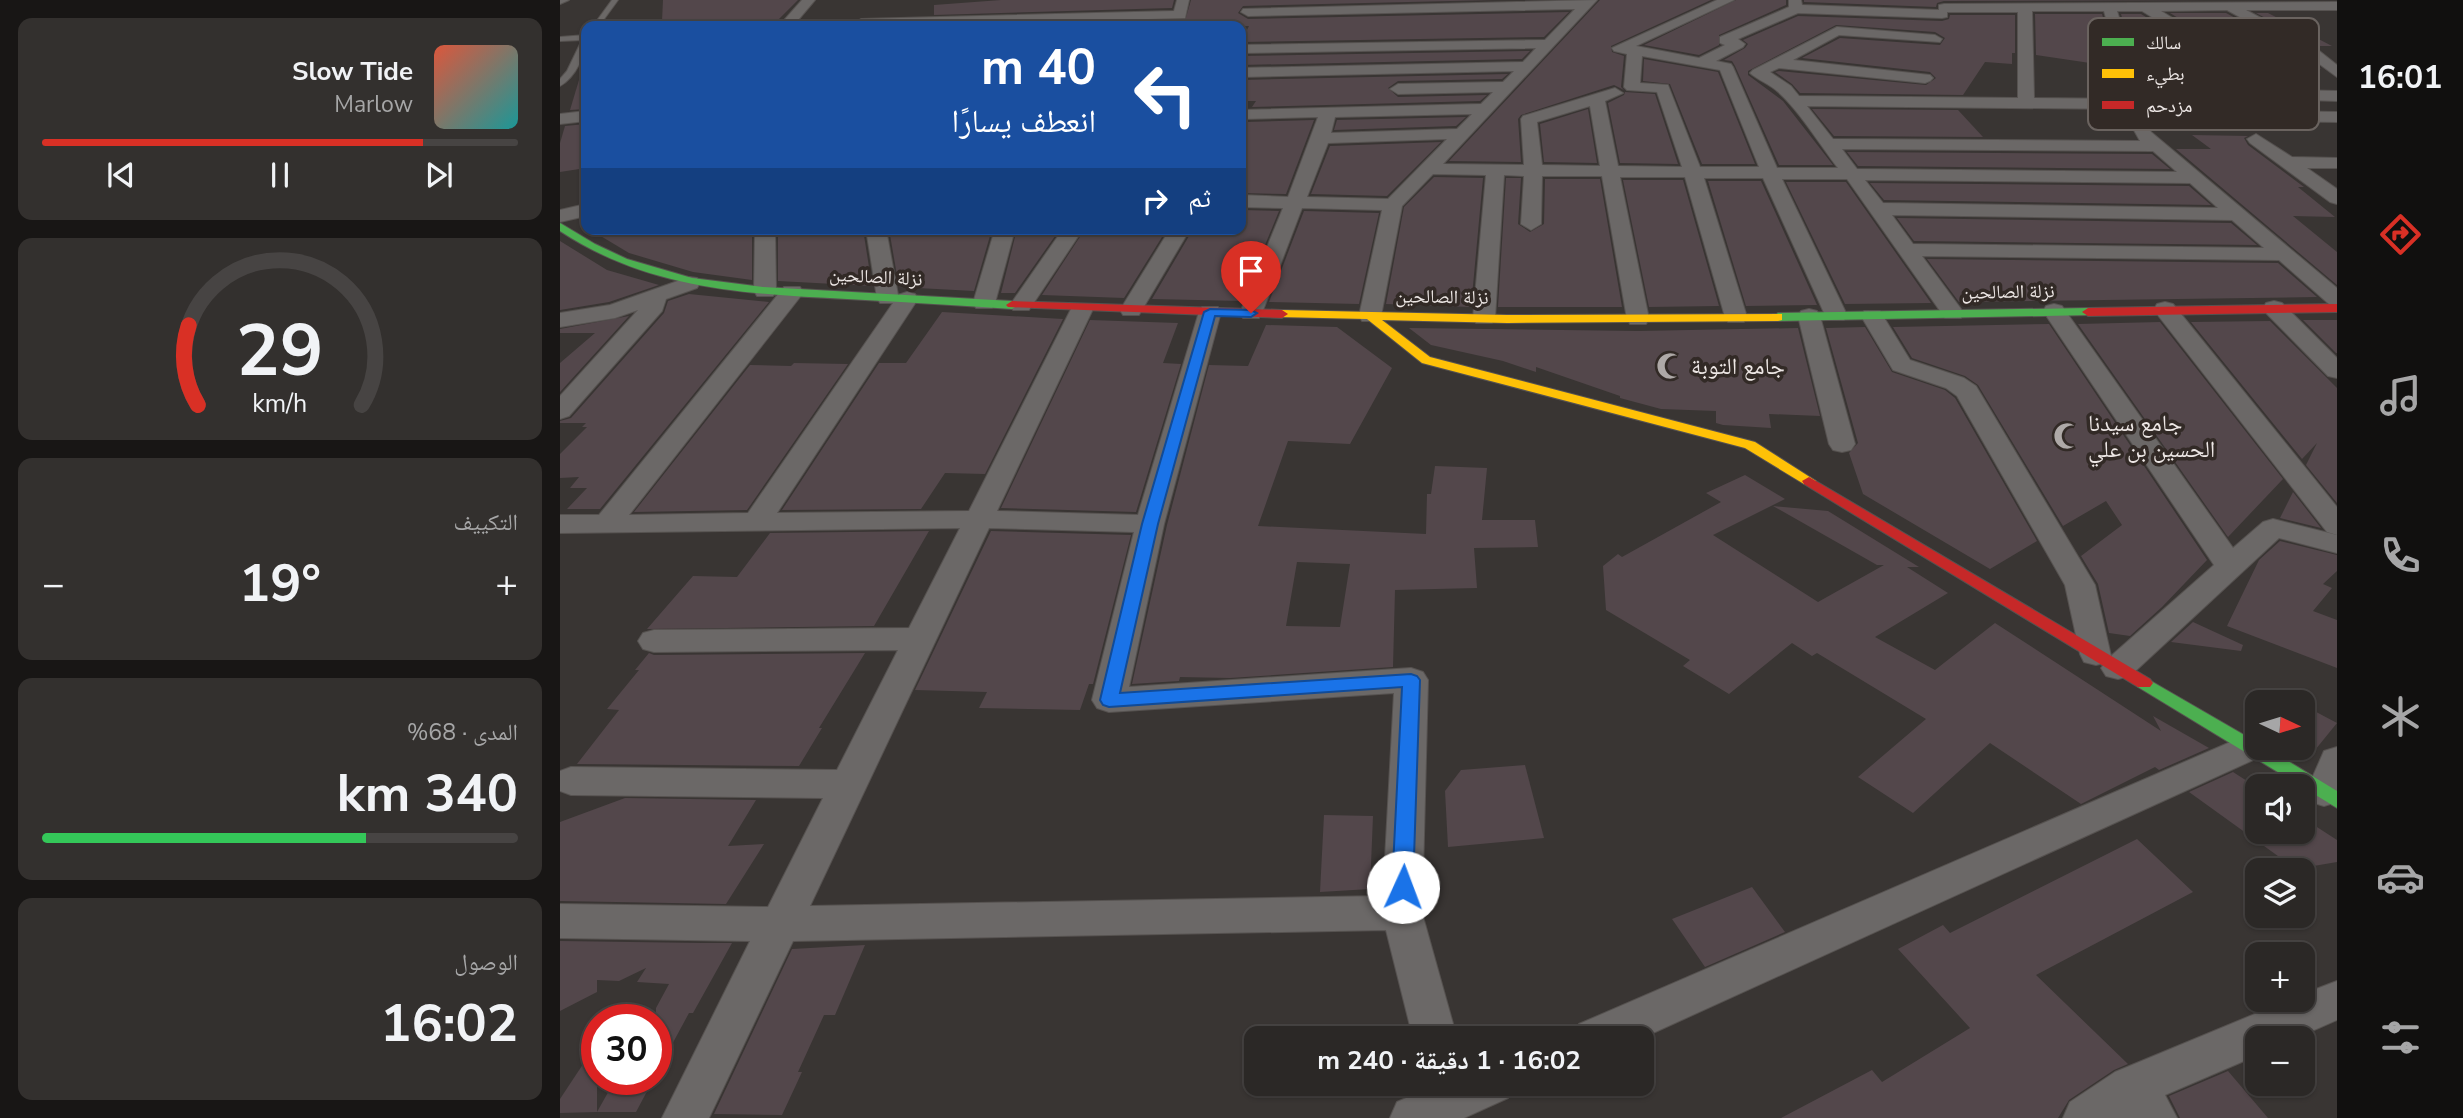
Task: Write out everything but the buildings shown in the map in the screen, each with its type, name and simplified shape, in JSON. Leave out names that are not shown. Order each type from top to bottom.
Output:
[{"type":"main road","name":"نزلة الصالحين","points":[[560,226],[618,261],[689,283],[765,291],[1082,309],[1484,318],[1638,318],[2337,308]]},
{"type":"main road","points":[[1370,316],[1426,360],[1750,445],[2245,745]]},
{"type":"main road","points":[[2279,760],[2333,784]]},
{"type":"street","points":[[790,21],[809,0]]},
{"type":"street","points":[[1054,18],[1063,0]]},
{"type":"street","points":[[1112,21],[1120,0]]},
{"type":"street","points":[[1122,21],[1180,15],[1183,0]]},
{"type":"street","points":[[1728,0],[1619,47],[1726,67],[1770,173],[1836,315]]},
{"type":"street","points":[[1250,6],[1589,3]]},
{"type":"street","points":[[1370,316],[1393,205],[1589,3]]},
{"type":"street","points":[[1704,61],[1738,44],[1725,40],[1795,4],[1942,7],[2025,7],[2079,3],[2109,7],[2145,7],[2166,3],[2337,6]]},
{"type":"street","points":[[1458,4],[1461,26]]},
{"type":"street","points":[[2228,6],[2251,18]]},
{"type":"street","points":[[1918,101],[1942,7]]},
{"type":"street","points":[[2025,7],[2026,102]]},
{"type":"street","points":[[2109,7],[2112,18]]},
{"type":"street","points":[[2145,7],[2162,18]]},
{"type":"street","points":[[864,21],[872,8]]},
{"type":"street","points":[[1031,21],[1054,18],[1098,21]]},
{"type":"street","points":[[1542,24],[1569,24]]},
{"type":"street","points":[[1287,30],[1292,91]]},
{"type":"street","points":[[1935,39],[1837,31],[1758,73],[1769,77],[1785,89],[1852,174],[1953,313]]},
{"type":"street","points":[[1246,49],[1548,44]]},
{"type":"street","points":[[1808,47],[1835,49]]},
{"type":"street","points":[[2319,49],[2337,49]]},
{"type":"street","points":[[1632,87],[1635,50]]},
{"type":"street","points":[[2319,58],[2337,72]]},
{"type":"street","points":[[1777,63],[1925,78]]},
{"type":"street","points":[[1246,72],[1526,66]]},
{"type":"street","points":[[1246,109],[1266,71]]},
{"type":"street","points":[[1531,225],[1533,170],[1529,119],[1632,87],[1663,88],[1693,172],[1736,317]]},
{"type":"street","points":[[1385,90],[1506,88]]},
{"type":"street","points":[[2319,95],[2337,96]]},
{"type":"street","points":[[1597,100],[1638,318]]},
{"type":"street","points":[[1800,108],[1918,101],[2088,104]]},
{"type":"street","points":[[1800,108],[2088,106]]},
{"type":"street","points":[[1246,117],[1328,112],[1489,109]]},
{"type":"street","points":[[1251,313],[1293,202],[1321,138],[1328,112]]},
{"type":"street","points":[[2319,116],[2337,117]]},
{"type":"street","points":[[560,119],[581,117]]},
{"type":"street","points":[[2142,130],[2144,135],[2337,299]]},
{"type":"street","points":[[1321,138],[1459,134]]},
{"type":"street","points":[[2285,136],[2256,139],[2334,193]]},
{"type":"street","points":[[1828,144],[2158,146]]},
{"type":"street","points":[[2287,162],[2337,163]]},
{"type":"street","points":[[1429,169],[2195,178]]},
{"type":"street","points":[[1484,318],[1495,170]]},
{"type":"street","points":[[1246,201],[1393,205]]},
{"type":"street","points":[[1878,209],[2237,214]]},
{"type":"street","points":[[560,216],[581,211]]},
{"type":"street","points":[[765,235],[765,291]]},
{"type":"street","points":[[757,521],[898,298],[878,235]]},
{"type":"street","points":[[984,303],[1003,235]]},
{"type":"street","points":[[1021,305],[1069,235]]},
{"type":"street","points":[[1131,310],[1176,235]]},
{"type":"street","points":[[1907,250],[2285,254]]},
{"type":"street","points":[[560,320],[615,311],[689,283]]},
{"type":"street","points":[[608,522],[792,292]]},
{"type":"street","points":[[560,411],[654,306],[655,296]]},
{"type":"street","points":[[2274,308],[2337,371]]},
{"type":"street","points":[[685,1118],[1082,309]]},
{"type":"street","points":[[2165,309],[2337,526]]},
{"type":"street","points":[[2054,311],[2230,566]]},
{"type":"street","points":[[1210,312],[1150,524],[1109,700],[1411,680],[1402,913],[1432,1026]]},
{"type":"street","points":[[1809,316],[1842,444]]},
{"type":"street","points":[[1872,316],[1901,365],[1955,383],[1967,391],[2080,585],[2107,661],[2230,566],[2273,528],[2337,544]]},
{"type":"street","points":[[560,524],[979,519],[1150,524]]},
{"type":"street","points":[[654,641],[920,639]]},
{"type":"street","points":[[1622,1026],[2245,749]]},
{"type":"street","points":[[570,781],[848,784]]},
{"type":"street","points":[[560,921],[780,924],[1402,913]]},
{"type":"street","points":[[2086,1118],[2142,1102],[2337,1000]]},
{"type":"lane","points":[[600,21],[615,0]]},
{"type":"lane","points":[[560,39],[581,38]]},
{"type":"lane","points":[[560,84],[581,46]]},
{"type":"traffic: fast","points":[[560,226],[623,262],[692,281],[763,290],[1012,305]]},
{"type":"traffic: fast","points":[[1778,317],[2088,312]]},
{"type":"traffic: fast","points":[[2144,683],[2337,800]]},
{"type":"traffic: slow","points":[[1282,314],[1507,319],[1778,317]]},
{"type":"traffic: slow","points":[[1370,316],[1426,360],[1750,445],[1809,481]]},
{"type":"traffic: jam","points":[[1012,305],[1282,314]]},
{"type":"traffic: jam","points":[[2088,312],[2337,308]]},
{"type":"traffic: jam","points":[[1809,481],[2144,683]]},
{"type":"place","name":"جامع التوبة","points":[[1670,366]]},
{"type":"place","name":"جامع سيدنا الحسين بن علي","points":[[2067,436]]},
{"type":"route","points":[[1251,313],[1210,312],[1150,524],[1109,700],[1411,680],[1403,887]]}]
